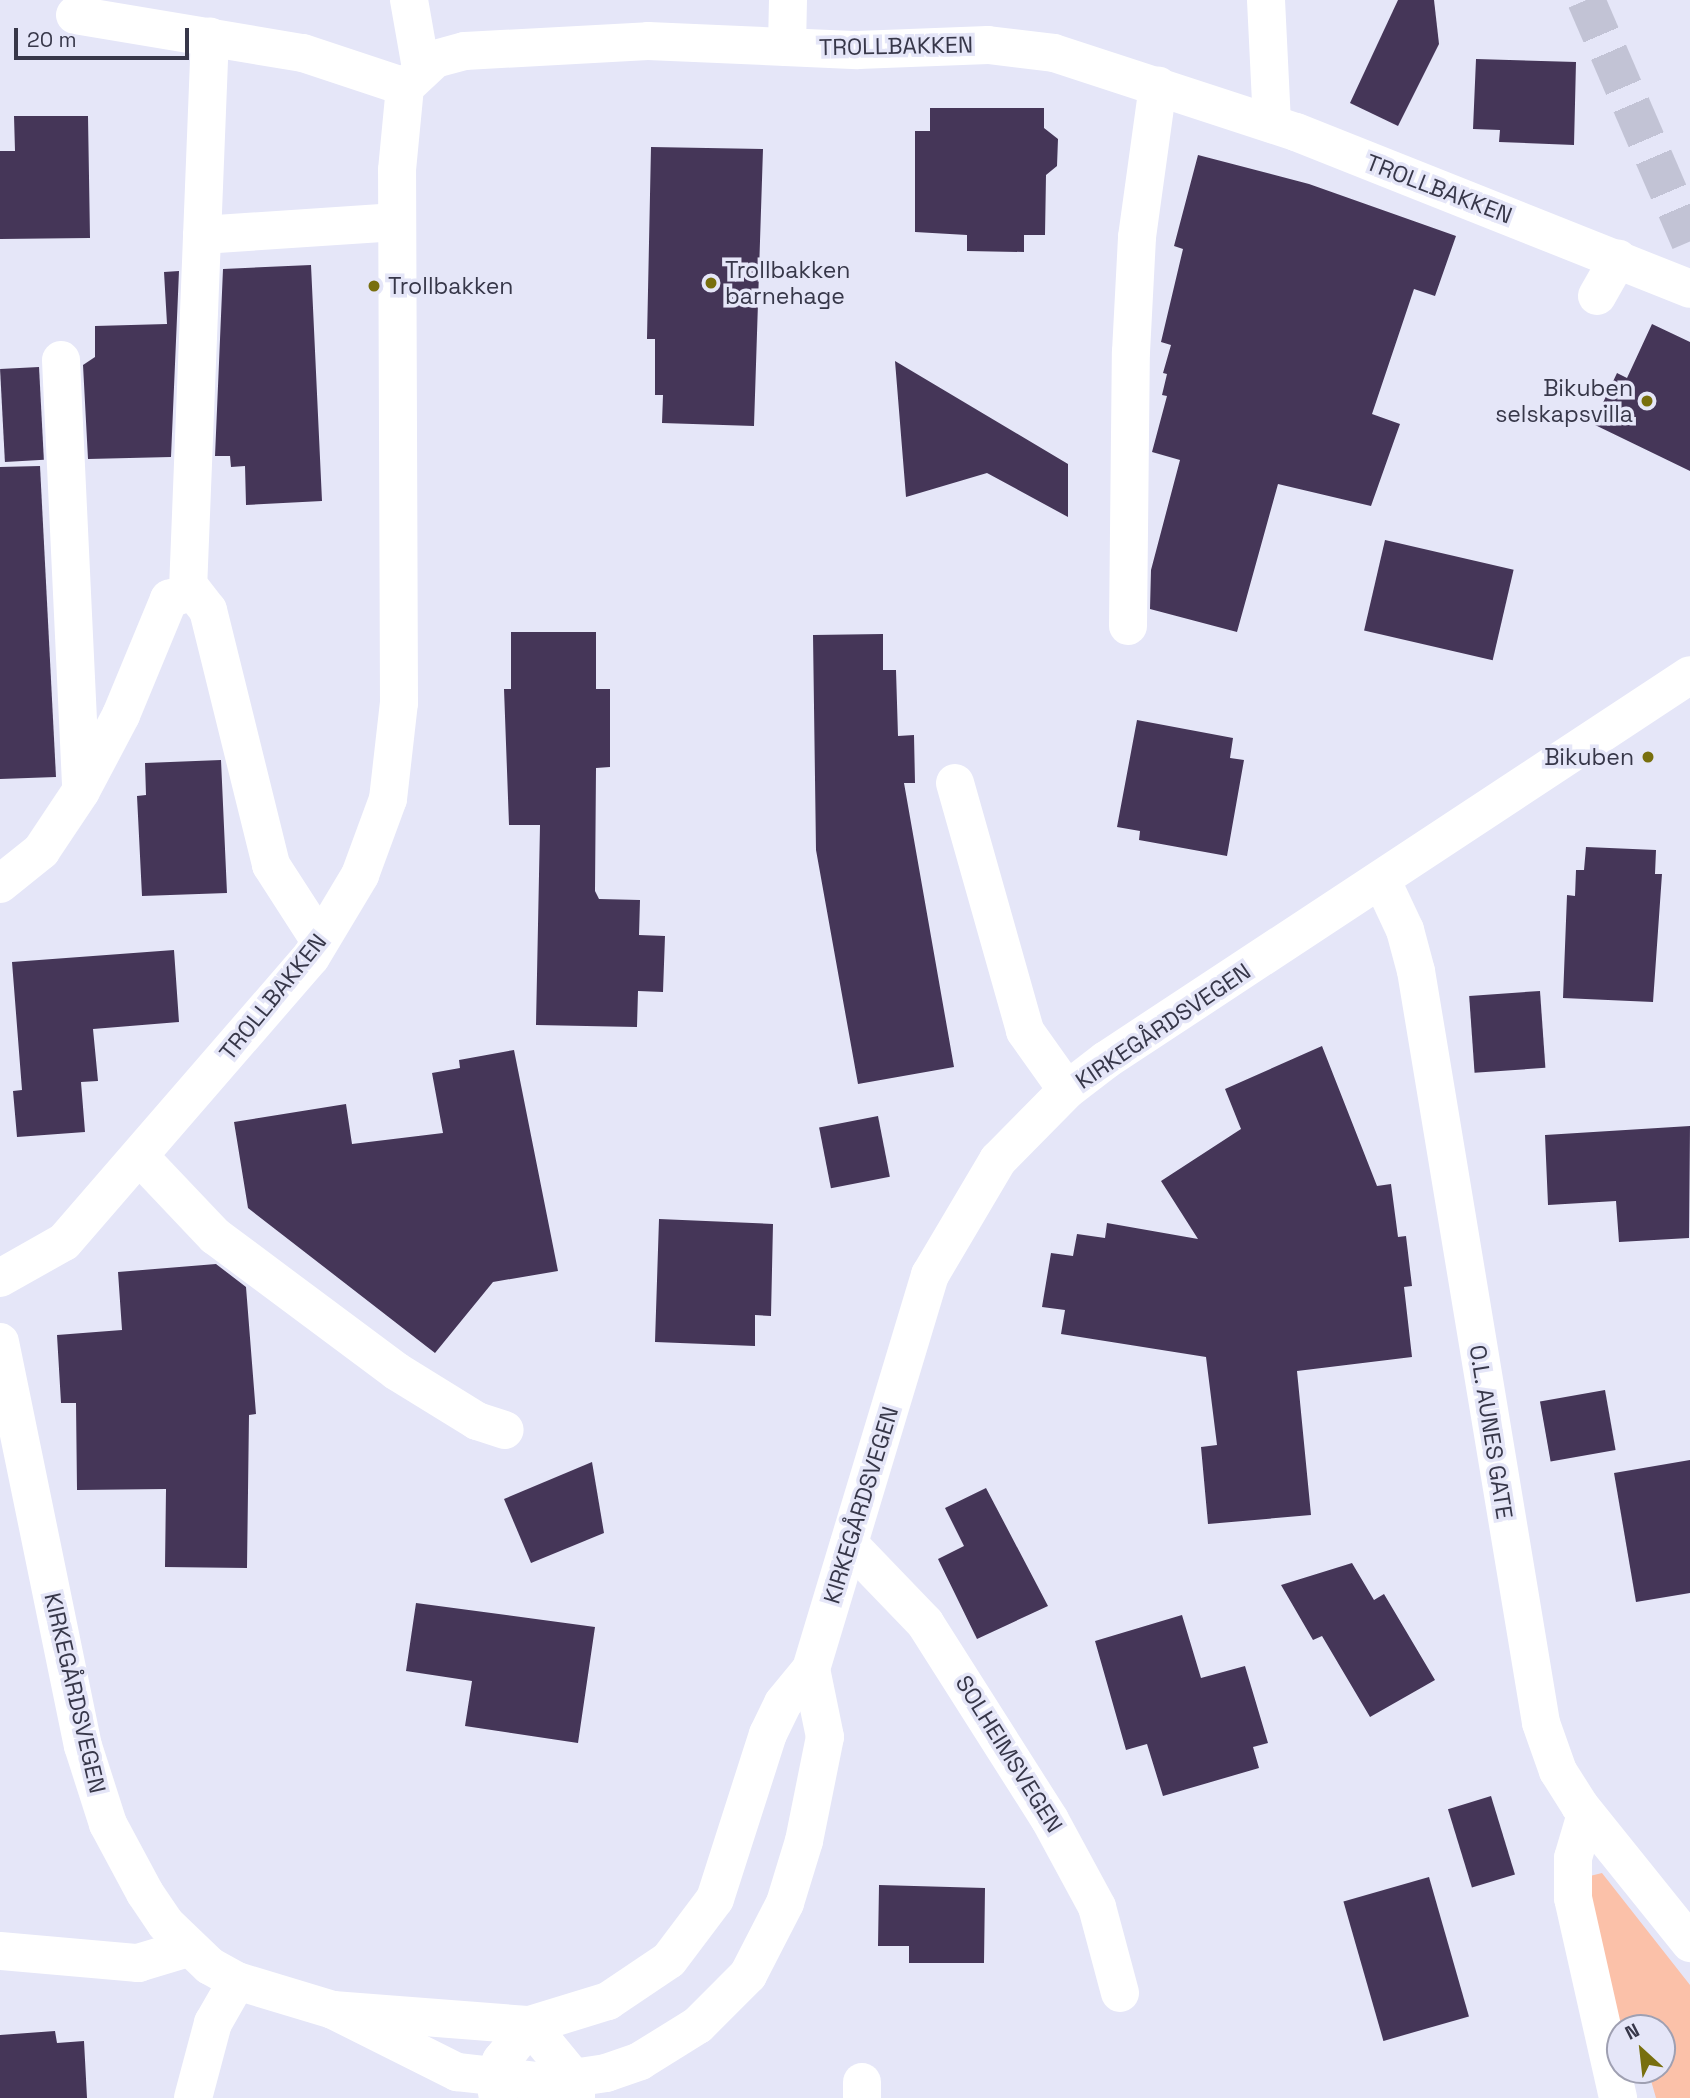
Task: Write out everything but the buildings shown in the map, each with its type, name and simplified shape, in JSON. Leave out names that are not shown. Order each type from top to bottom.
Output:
[{"type":"street","points":[[75,15],[303,53],[413,77],[409,0]]},
{"type":"street","points":[[787,47],[788,0]]},
{"type":"street","points":[[1266,0],[1272,124]]},
{"type":"street","points":[[188,590],[210,36]]},
{"type":"street","name":"TROLLBAKKEN","points":[[0,1278],[64,1242],[140,1157],[320,941],[360,875],[388,799],[399,703],[397,222],[413,77],[465,51],[563,44],[787,47],[988,45],[1054,53],[1272,124],[1690,289]]},
{"type":"street","points":[[1128,626],[1131,339],[1137,237],[1158,85]]},
{"type":"street","points":[[202,235],[397,222]]},
{"type":"street","points":[[1597,296],[1618,259]]},
{"type":"street","points":[[61,360],[81,791]]},
{"type":"street","points":[[0,884],[41,852],[81,791],[121,715],[169,599],[188,590],[200,595],[208,610],[271,865],[320,941]]},
{"type":"street","name":"KIRKEGÅRDSVEGEN","points":[[332,2010],[530,2025],[608,2001],[644,1980],[689,1936],[715,1899],[768,1734],[783,1703],[811,1669],[944,1245],[998,1160],[1068,1090],[1690,675]]},
{"type":"street","points":[[955,783],[1026,1031],[1068,1090]]},
{"type":"street","name":"O.L. AUNES GATE","points":[[1382,881],[1405,930],[1416,971],[1541,1723],[1558,1771],[1586,1814],[1690,1943]]},
{"type":"street","points":[[140,1157],[215,1236],[397,1371],[477,1421],[505,1430]]},
{"type":"street","name":"KIRKEGÅRDSVEGEN","points":[[0,1342],[87,1759],[125,1857],[152,1903],[188,1948],[237,1981],[332,2010],[457,2072],[496,2087],[576,2090],[640,2061],[689,2031],[740,1984],[762,1953],[794,1876],[825,1737],[811,1669]]},
{"type":"street","name":"SOLHEIMSVEGEN","points":[[849,1544],[925,1623],[1051,1820],[1097,1908],[1120,1993]]},
{"type":"street","points":[[1586,1814],[1573,1858],[1573,1898],[1618,2098]]},
{"type":"street","points":[[0,1951],[138,1963],[188,1948]]},
{"type":"street","points":[[193,2098],[213,2023],[237,1981]]},
{"type":"street","points":[[496,2087],[530,2025],[576,2090]]},
{"type":"shaded area","points":[[1602,1873],[1690,1985],[1690,2098],[1656,2098],[1652,2084],[1676,2084],[1676,2014],[1616,2014],[1593,1933],[1590,1876]]},
{"type":"tunnel","points":[[1586,0],[1690,242]]},
{"type":"place","name":"Trollbakken barnehage","points":[[711,283]]},
{"type":"place","name":"Trollbakken","points":[[374,286]]},
{"type":"place","name":"Bikuben selskapsvilla","points":[[1647,401]]},
{"type":"place","name":"Bikuben","points":[[1648,757]]}]
